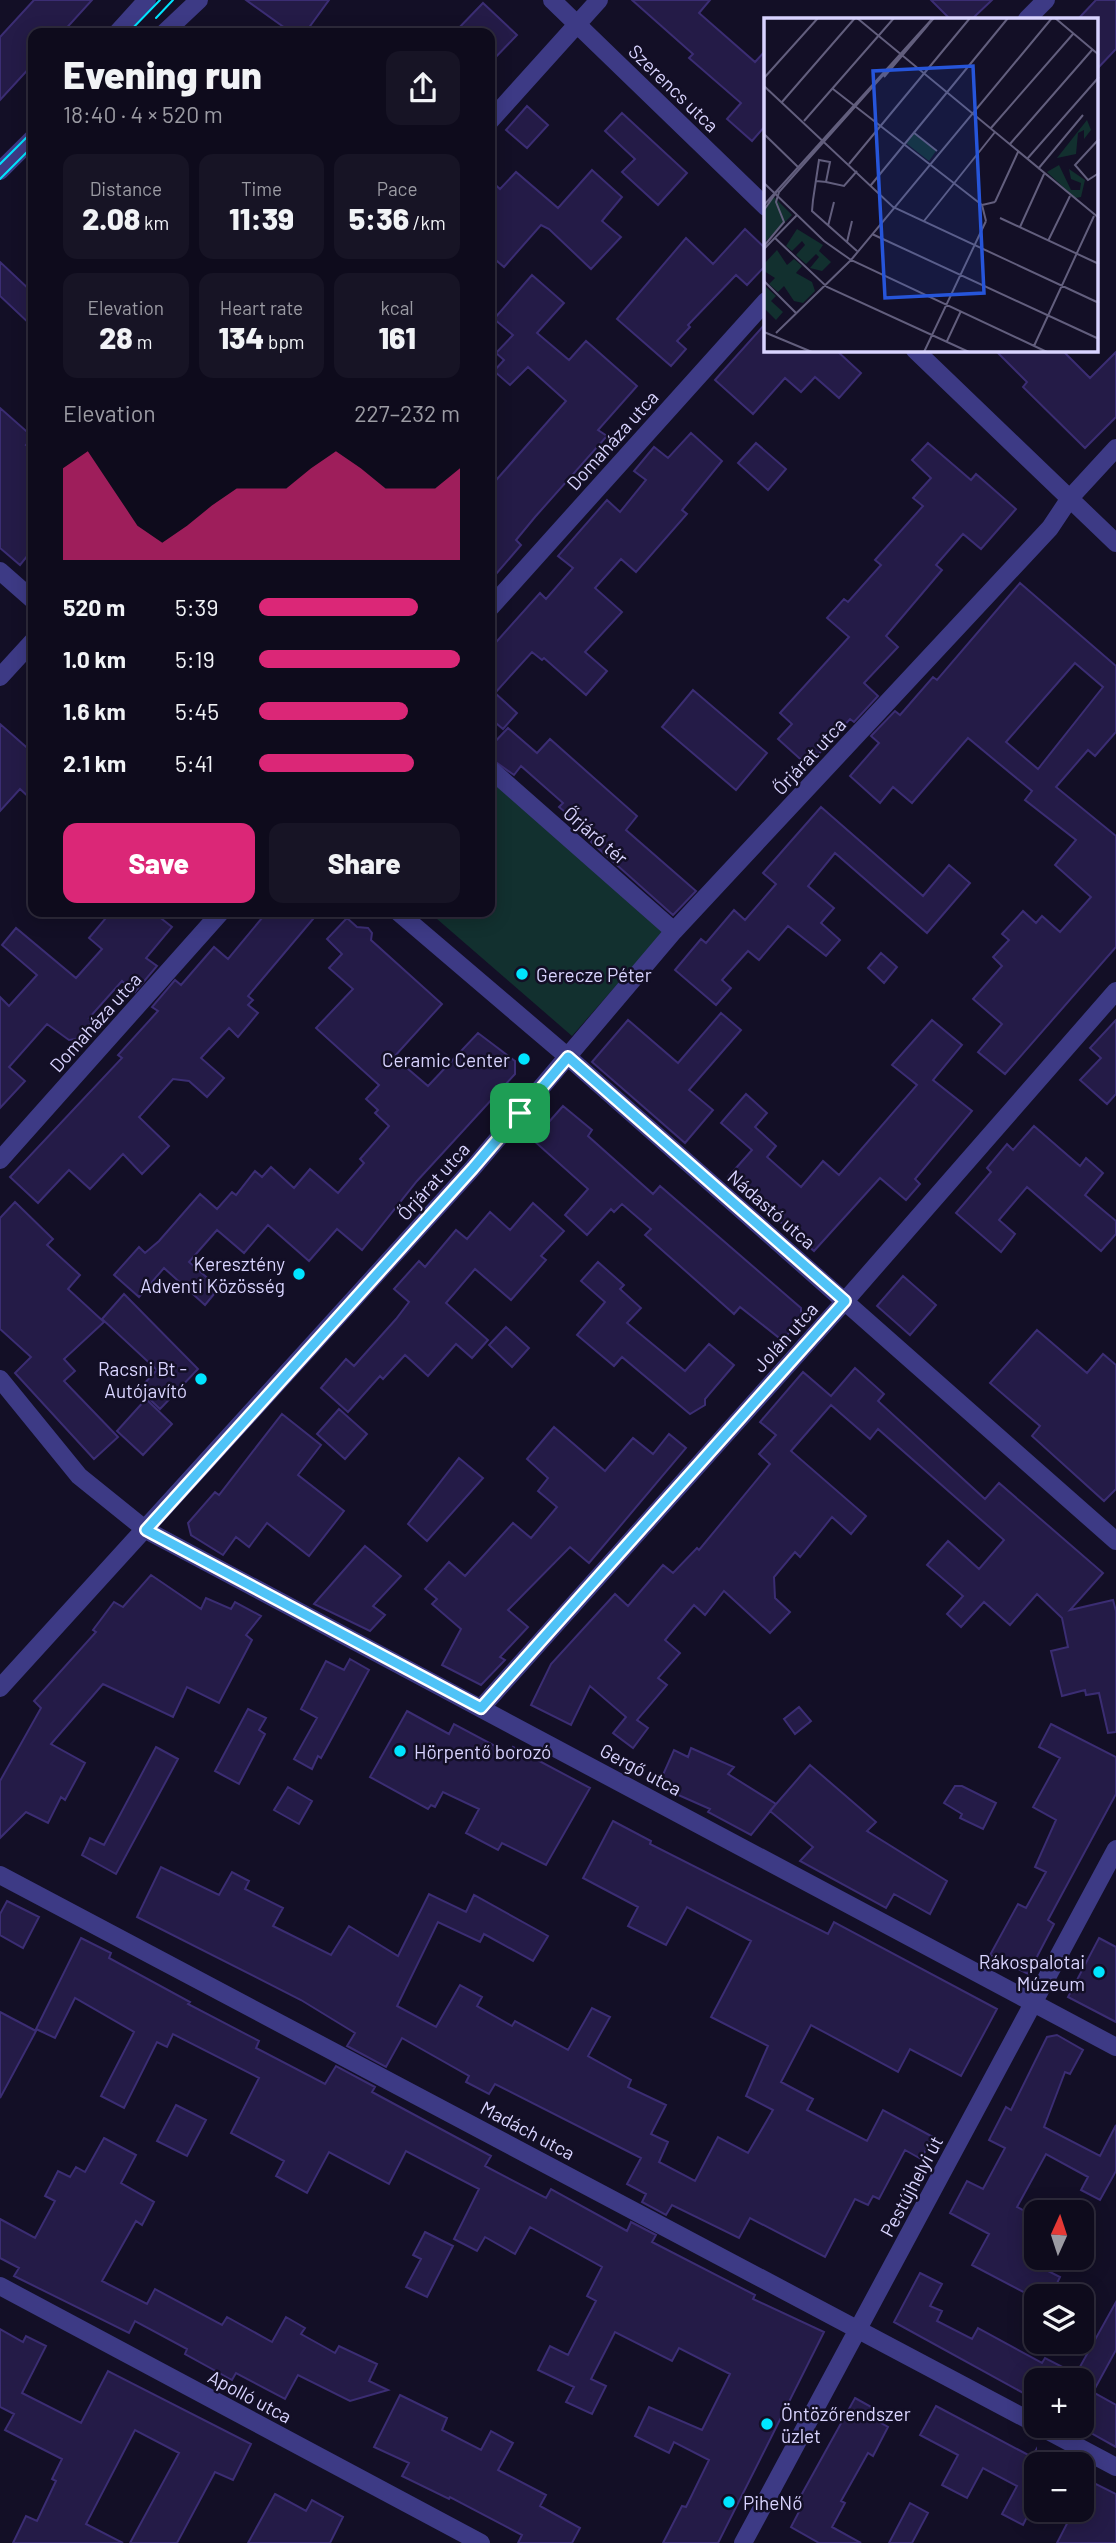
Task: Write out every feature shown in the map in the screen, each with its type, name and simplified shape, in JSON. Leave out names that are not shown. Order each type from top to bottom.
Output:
[{"type":"street","points":[[121,28],[146,0]]},
{"type":"street","points":[[169,28],[199,0]]},
{"type":"street","name":"Szerencs utca","points":[[552,0],[764,205]]},
{"type":"street","points":[[495,115],[599,0]]},
{"type":"street","points":[[1028,18],[1046,0]]},
{"type":"street","points":[[0,172],[28,143]]},
{"type":"street","name":"Domaháza utca","points":[[495,602],[764,303]]},
{"type":"street","points":[[917,352],[1116,543]]},
{"type":"street","name":"Őrjárat utca","points":[[0,1688],[473,1168],[674,931],[1050,528],[1070,498],[1116,448]]},
{"type":"street","points":[[0,571],[28,596]]},
{"type":"street","points":[[0,677],[28,646]]},
{"type":"street","name":"Őrjáró tér","points":[[495,773],[674,931]]},
{"type":"street","name":"Domaháza utca","points":[[0,1160],[216,917]]},
{"type":"street","name":"Nádastó utca","points":[[404,917],[568,1057],[1116,1541]]},
{"type":"street","name":"Jolán utca","points":[[481,1708],[845,1301],[1116,991]]},
{"type":"street","name":"Gergő utca","points":[[0,1379],[79,1476],[146,1530],[1116,2047]]},
{"type":"street","name":"Pestújhelyi út","points":[[743,2543],[1116,1849]]},
{"type":"street","name":"Madách utca","points":[[0,1875],[859,2328],[1024,2418]]},
{"type":"street","name":"Apolló utca","points":[[0,2286],[481,2543]]},
{"type":"street","name":"Madách utca","points":[[1061,2438],[1116,2467]]},
{"type":"green space","points":[[495,784],[663,932],[572,1036],[435,917],[495,917]]},
{"type":"building","points":[[34,0],[92,0],[67,28],[28,28],[28,69],[0,100],[0,37]]},
{"type":"building","points":[[246,0],[329,0],[309,28],[285,28]]},
{"type":"building","points":[[632,0],[710,0],[699,13],[755,62],[764,52],[764,127],[752,141],[727,119],[741,103],[689,58],[693,54]]},
{"type":"building","points":[[931,0],[992,0],[973,18],[949,18]]},
{"type":"building","points":[[1096,0],[1116,0],[1116,49],[1098,68],[1098,18],[1079,18]]},
{"type":"building","points":[[483,3],[517,35],[495,58],[495,28],[459,28]]},
{"type":"building","points":[[527,106],[548,125],[527,148],[506,130]]},
{"type":"building","points":[[622,113],[687,173],[658,205],[622,172],[635,159],[605,131]]},
{"type":"building","points":[[592,170],[622,197],[602,221],[621,237],[591,269],[549,229],[541,225],[504,267],[495,259],[495,184],[500,189],[516,172],[558,208]]},
{"type":"building","points":[[745,229],[764,247],[764,267],[747,285],[736,275],[688,325],[690,327],[677,341],[686,349],[671,366],[617,319],[686,238],[713,264]]},
{"type":"building","points":[[0,262],[28,288],[28,322],[0,296]]},
{"type":"building","points":[[532,275],[564,303],[537,333],[569,360],[586,341],[637,386],[598,430],[607,436],[516,540],[521,545],[495,575],[495,481],[566,401],[528,367],[510,385],[495,372],[504,360],[496,353],[513,335],[495,318]]},
{"type":"building","points":[[764,325],[764,352],[838,352],[861,373],[839,398],[815,377],[801,392],[785,378],[753,414],[715,380]]},
{"type":"building","points":[[997,352],[1064,352],[1090,378],[1116,352],[1116,417],[1085,448],[1023,387],[1027,382]]},
{"type":"building","points":[[0,408],[28,433],[28,555],[20,565],[0,548]]},
{"type":"building","points":[[691,433],[722,461],[682,510],[687,514],[636,572],[621,559],[595,588],[622,612],[585,652],[607,671],[586,695],[544,658],[542,660],[532,652],[495,693],[495,643],[540,593],[546,599],[573,568],[558,556],[607,500],[620,512],[646,480],[634,471],[654,447],[668,458]]},
{"type":"building","points":[[756,443],[786,469],[768,490],[738,463]]},
{"type":"building","points":[[928,443],[971,480],[976,474],[1016,509],[981,549],[963,534],[936,565],[942,570],[886,636],[898,647],[864,683],[878,696],[854,722],[850,719],[808,766],[778,739],[792,724],[780,713],[849,637],[827,618],[844,599],[848,602],[881,565],[875,560],[923,506],[913,498],[931,478],[912,460]]},
{"type":"building","points":[[1020,583],[1116,666],[1116,732],[1095,756],[1088,750],[1056,787],[1116,836],[1116,947],[1005,1074],[978,1052],[1002,1024],[973,999],[1002,966],[993,957],[1009,940],[1002,934],[1023,911],[1036,923],[1042,916],[1060,932],[1091,897],[1055,865],[1076,840],[1025,800],[1032,791],[968,738],[912,803],[893,787],[880,803],[850,776],[879,743],[871,736],[895,711],[900,715],[933,677],[937,680]],"holes":[[[1075,663],[1103,687],[1038,769],[1006,742]]]},
{"type":"building","points":[[693,690],[767,753],[736,790],[662,727]]},
{"type":"building","points":[[495,693],[517,713],[503,729],[495,722]]},
{"type":"building","points":[[0,724],[28,749],[28,796],[20,789],[0,811]]},
{"type":"building","points":[[508,728],[537,753],[550,739],[637,816],[626,830],[696,891],[673,915],[591,842],[595,837],[559,807],[563,803],[521,766],[514,775],[495,762],[495,742]]},
{"type":"building","points":[[821,807],[923,896],[949,865],[970,883],[927,933],[835,853],[808,886],[834,908],[821,923],[840,940],[826,956],[788,926],[759,960],[748,951],[722,980],[731,988],[716,1005],[675,970],[701,939],[706,943],[734,910],[745,920],[776,884],[763,873]]},
{"type":"building","points":[[107,917],[159,917],[172,927],[146,958],[157,966],[135,992],[122,981],[89,1018],[93,1021],[76,1039],[69,1040],[47,1024],[9,1067],[25,1081],[0,1108],[0,997],[9,1006],[37,975],[2,945],[16,928],[76,978],[102,949],[89,938]]},
{"type":"building","points":[[263,917],[315,917],[248,996],[253,1000],[248,1005],[258,1013],[238,1037],[229,1028],[201,1058],[224,1078],[207,1097],[189,1081],[173,1079],[139,1117],[169,1146],[142,1174],[123,1154],[90,1189],[69,1170],[38,1203],[10,1177],[122,1058],[118,1055],[158,1011],[152,1007],[175,980],[181,985],[214,947],[228,959]]},
{"type":"building","points":[[347,918],[357,927],[368,928],[372,933],[371,940],[442,1004],[394,1057],[428,1086],[478,1033],[515,1061],[515,1074],[417,1181],[362,1250],[337,1229],[309,1261],[268,1225],[244,1253],[217,1230],[189,1262],[219,1288],[205,1305],[164,1268],[139,1297],[114,1275],[139,1247],[145,1253],[159,1241],[200,1194],[217,1209],[232,1192],[236,1195],[255,1171],[262,1177],[271,1167],[294,1188],[310,1169],[338,1193],[364,1163],[360,1159],[389,1126],[375,1113],[378,1110],[366,1099],[379,1085],[316,1028],[353,989],[329,968],[342,954],[327,939]]},
{"type":"building","points":[[881,953],[897,967],[884,983],[868,968]]},
{"type":"building","points":[[721,1013],[741,1030],[689,1090],[713,1110],[685,1143],[592,1062],[628,1020],[678,1063]]},
{"type":"building","points":[[932,1020],[962,1045],[933,1080],[972,1111],[915,1179],[920,1184],[906,1200],[880,1178],[814,1251],[728,1177],[752,1150],[721,1123],[746,1094],[767,1113],[755,1127],[776,1146],[767,1157],[801,1187],[823,1161],[839,1175],[917,1085],[892,1065]]},
{"type":"building","points":[[1116,1020],[1116,1094],[1107,1104],[1080,1080],[1101,1058],[1090,1048]]},
{"type":"building","points":[[563,1106],[592,1130],[588,1136],[653,1194],[660,1186],[801,1308],[801,1316],[783,1341],[740,1307],[734,1314],[645,1235],[651,1229],[622,1204],[614,1212],[611,1209],[587,1235],[565,1215],[588,1189],[533,1140]]},
{"type":"building","points":[[1034,1126],[1080,1166],[1086,1158],[1103,1173],[1085,1195],[1116,1221],[1116,1234],[1101,1251],[1027,1187],[999,1220],[1015,1234],[1001,1252],[956,1213],[991,1172],[987,1168],[1007,1144],[1013,1150]]},
{"type":"building","points":[[15,1202],[53,1239],[47,1245],[80,1275],[68,1289],[104,1322],[64,1359],[75,1371],[64,1381],[118,1437],[94,1459],[15,1373],[31,1357],[0,1329],[0,1218]]},
{"type":"building","points":[[533,1203],[564,1231],[541,1256],[546,1260],[511,1300],[475,1269],[446,1303],[488,1340],[472,1358],[456,1344],[428,1376],[405,1355],[383,1379],[380,1376],[348,1412],[321,1388],[346,1359],[354,1366],[396,1319],[409,1302],[394,1289],[419,1261],[425,1267],[456,1230],[467,1239],[490,1212],[510,1230]]},
{"type":"building","points":[[598,1262],[624,1285],[620,1289],[641,1308],[627,1323],[685,1371],[709,1344],[734,1365],[705,1399],[705,1405],[690,1414],[622,1357],[614,1366],[577,1335],[605,1302],[581,1281]]},
{"type":"building","points":[[903,1276],[936,1305],[910,1335],[877,1306]]},
{"type":"building","points":[[124,1294],[198,1369],[160,1409],[139,1389],[157,1370],[102,1319]]},
{"type":"building","points":[[506,1327],[529,1348],[512,1367],[489,1345]]},
{"type":"building","points":[[1037,1330],[1087,1373],[1103,1354],[1116,1365],[1116,1489],[1104,1501],[1032,1436],[1040,1426],[990,1383]]},
{"type":"building","points":[[855,1368],[884,1394],[878,1401],[985,1499],[999,1483],[1103,1573],[1070,1610],[1113,1600],[1116,1611],[1116,1732],[1108,1733],[1099,1693],[1086,1695],[1085,1690],[1062,1696],[1051,1651],[1068,1647],[1062,1618],[1037,1594],[1010,1625],[984,1602],[961,1627],[947,1614],[963,1596],[927,1565],[948,1541],[979,1569],[1004,1540],[878,1429],[870,1439],[831,1405],[791,1451],[866,1516],[851,1534],[832,1517],[800,1557],[795,1552],[774,1577],[775,1598],[790,1612],[770,1633],[724,1591],[705,1615],[694,1605],[665,1640],[680,1653],[658,1678],[667,1685],[637,1720],[648,1728],[633,1748],[613,1733],[626,1717],[590,1686],[571,1725],[531,1705],[551,1664],[615,1594],[628,1606],[663,1565],[673,1573],[697,1548],[699,1550],[770,1464],[759,1454],[776,1435],[760,1422],[803,1372],[831,1396]]},
{"type":"building","points":[[146,1399],[172,1424],[143,1455],[117,1431]]},
{"type":"building","points":[[339,1409],[367,1434],[345,1459],[317,1434]]},
{"type":"building","points":[[282,1414],[321,1445],[298,1475],[344,1511],[309,1556],[267,1523],[249,1547],[236,1537],[223,1555],[191,1535],[188,1523],[215,1492],[219,1495]]},
{"type":"building","points":[[554,1427],[605,1471],[633,1438],[653,1454],[669,1434],[686,1448],[589,1563],[570,1547],[508,1610],[528,1627],[500,1657],[505,1660],[481,1685],[442,1665],[461,1629],[432,1604],[437,1599],[425,1589],[449,1562],[465,1576],[513,1523],[531,1538],[557,1507],[538,1491],[548,1478],[527,1459]]},
{"type":"building","points":[[459,1458],[483,1478],[427,1541],[408,1524]]},
{"type":"building","points":[[365,1546],[401,1576],[373,1606],[385,1615],[370,1631],[314,1604]]},
{"type":"building","points":[[151,1575],[201,1609],[206,1598],[231,1609],[235,1602],[261,1616],[246,1635],[252,1640],[219,1703],[187,1687],[173,1717],[103,1684],[51,1744],[85,1763],[65,1800],[61,1797],[48,1823],[26,1812],[0,1838],[0,1781],[41,1708],[34,1701],[96,1632],[93,1630],[114,1602],[123,1607]]},
{"type":"building","points":[[350,1659],[369,1670],[321,1758],[318,1756],[312,1769],[294,1759],[317,1718],[301,1709],[326,1661],[344,1670]]},
{"type":"building","points":[[799,1707],[811,1721],[795,1734],[784,1719]]},
{"type":"building","points":[[248,1709],[266,1718],[259,1730],[265,1734],[239,1784],[215,1771]]},
{"type":"building","points":[[407,1711],[449,1734],[454,1724],[510,1754],[513,1747],[590,1788],[546,1865],[502,1843],[498,1850],[466,1833],[479,1809],[443,1792],[435,1807],[431,1805],[428,1809],[370,1777]]},
{"type":"building","points":[[1051,1724],[1116,1757],[1116,1794],[1048,1920],[1054,1924],[1028,1974],[990,1955],[1018,1904],[1026,1908],[1046,1872],[1035,1867],[1056,1820],[1033,1807],[1060,1758],[1039,1747]]},
{"type":"building","points":[[156,1747],[178,1759],[116,1874],[82,1855],[90,1838],[104,1845]]},
{"type":"building","points":[[691,1748],[734,1767],[728,1774],[776,1804],[751,1835],[708,1812],[710,1809],[658,1786],[674,1750],[688,1757]]},
{"type":"building","points":[[810,1765],[876,1822],[867,1831],[947,1881],[930,1914],[894,1894],[886,1908],[800,1861],[813,1847],[770,1811]]},
{"type":"building","points":[[955,1786],[962,1786],[996,1803],[983,1829],[960,1818],[962,1814],[944,1803]]},
{"type":"building","points":[[288,1787],[312,1801],[299,1824],[274,1810]]},
{"type":"building","points":[[613,1821],[651,1841],[650,1844],[828,1934],[834,1922],[997,2009],[961,2076],[910,2049],[898,2072],[811,2025],[781,2082],[813,2099],[807,2110],[867,2141],[883,2110],[933,2137],[921,2159],[905,2150],[879,2199],[873,2196],[868,2205],[855,2199],[825,2257],[750,2218],[739,2238],[672,2205],[666,2215],[642,2202],[646,2194],[627,2184],[641,2158],[495,2084],[489,2094],[466,2082],[469,2076],[402,2038],[386,2067],[347,2046],[355,2033],[301,2000],[137,1917],[161,1867],[219,1895],[232,1872],[249,1881],[245,1889],[283,1908],[273,1926],[331,1955],[349,1926],[398,1956],[429,1894],[466,1912],[474,1895],[548,1936],[533,1961],[484,1934],[480,1942],[438,1922],[397,2006],[436,2027],[460,1985],[482,1997],[477,2006],[512,2026],[515,2021],[568,2050],[592,2008],[610,2017],[588,2056],[631,2080],[628,2087],[666,2105],[651,2134],[668,2142],[659,2162],[695,2181],[718,2137],[748,2153],[773,2110],[746,2096],[768,2046],[711,2017],[751,1941],[687,1907],[666,1945],[628,1926],[638,1907],[583,1878]]},
{"type":"building","points":[[7,1901],[39,1917],[23,1948],[0,1935],[0,1914]]},
{"type":"building","points":[[81,1938],[111,1953],[109,1958],[190,2002],[188,2004],[259,2041],[256,2048],[325,2084],[336,2066],[375,2087],[372,2092],[491,2156],[485,2166],[546,2198],[551,2189],[627,2231],[631,2222],[656,2235],[652,2242],[755,2295],[753,2299],[824,2332],[718,2543],[663,2543],[682,2506],[686,2507],[709,2460],[674,2442],[669,2453],[635,2436],[649,2407],[702,2430],[730,2374],[679,2348],[672,2361],[615,2332],[591,2379],[606,2386],[592,2414],[566,2402],[574,2387],[538,2370],[550,2346],[568,2355],[596,2301],[587,2296],[602,2267],[530,2227],[515,2254],[485,2237],[477,2251],[454,2239],[479,2189],[406,2151],[389,2184],[329,2152],[307,2193],[276,2176],[284,2161],[231,2133],[259,2078],[173,2034],[167,2047],[157,2042],[124,2108],[101,2096],[134,2032],[75,1998],[55,2038],[36,2029]]},
{"type":"building","name":"Rákospalotai Múzeum","points":[[1099,1938],[1116,1947],[1116,2022],[1068,1997]]},
{"type":"building","points":[[0,2012],[36,2031],[0,2098]]},
{"type":"building","points":[[1057,2035],[1083,2050],[1070,2074],[1065,2072],[1044,2127],[1100,2156],[1116,2125],[1116,2171],[1100,2200],[1081,2190],[1088,2177],[1046,2154],[1017,2207],[1024,2211],[1024,2270],[1046,2270],[1060,2277],[1057,2284],[1024,2284],[1024,2292],[972,2265],[989,2234],[950,2213],[967,2181],[983,2189],[1005,2148],[989,2140],[1006,2107],[1011,2110],[1047,2037]]},
{"type":"building","points":[[176,2105],[206,2120],[187,2156],[157,2141]]},
{"type":"building","points":[[104,2138],[136,2155],[121,2183],[154,2202],[142,2225],[136,2221],[102,2281],[147,2304],[155,2289],[222,2325],[227,2317],[272,2342],[286,2317],[305,2328],[301,2334],[335,2353],[339,2346],[377,2364],[369,2381],[388,2390],[350,2401],[298,2375],[285,2399],[236,2373],[232,2380],[185,2354],[187,2349],[135,2321],[129,2333],[14,2276],[19,2268],[0,2258],[0,2219],[35,2238],[55,2201],[45,2196],[58,2171],[70,2177],[76,2167],[85,2172]]},
{"type":"building","points":[[425,2232],[453,2246],[427,2297],[406,2287],[421,2259],[413,2255]]},
{"type":"building","points":[[920,2273],[942,2284],[930,2306],[942,2311],[937,2321],[972,2339],[978,2328],[1042,2363],[1045,2358],[1064,2368],[1024,2368],[1024,2393],[894,2322]]},
{"type":"building","points":[[1116,2302],[1116,2350],[1094,2390],[1094,2368],[1079,2368],[1087,2354],[1094,2354],[1094,2342]]},
{"type":"building","points":[[0,2329],[23,2342],[26,2336],[46,2346],[22,2393],[81,2423],[108,2371],[251,2444],[233,2480],[215,2472],[177,2543],[130,2543],[179,2453],[135,2430],[86,2524],[123,2543],[13,2543],[26,2516],[37,2521],[56,2481],[52,2479],[62,2459],[5,2430],[14,2414],[0,2407]]},
{"type":"building","points":[[1094,2393],[1116,2405],[1116,2447],[1094,2435]]},
{"type":"building","points":[[400,2395],[447,2418],[442,2430],[481,2450],[491,2431],[513,2443],[498,2470],[546,2495],[540,2506],[580,2528],[572,2543],[518,2543],[522,2535],[450,2497],[449,2499],[402,2476],[409,2463],[374,2447]]},
{"type":"building","points":[[855,2398],[884,2414],[879,2422],[888,2427],[873,2456],[868,2453],[841,2501],[845,2503],[832,2527],[861,2543],[819,2543],[791,2527],[803,2504],[798,2501]]},
{"type":"building","points":[[936,2406],[1024,2453],[1023,2525],[1002,2514],[1017,2486],[983,2468],[967,2498],[942,2485],[958,2455],[920,2435]]},
{"type":"building","points":[[1094,2483],[1116,2494],[1116,2543],[1057,2543],[1068,2522],[1094,2522]]},
{"type":"building","points":[[275,2494],[306,2511],[312,2500],[343,2517],[330,2543],[248,2543]]},
{"type":"building","points":[[910,2503],[928,2513],[912,2543],[889,2543]]},
{"type":"tram line","points":[[133,28],[160,0]]},
{"type":"tram line","points":[[156,18],[173,0]]},
{"type":"tram line","points":[[0,164],[28,136]]},
{"type":"tram line","points":[[0,179],[28,151]]},
{"type":"place","name":"Gerecze Péter","points":[[522,974]]},
{"type":"place","name":"Ceramic Center","points":[[524,1059]]},
{"type":"place","name":"Keresztény Adventi Közösség","points":[[299,1274]]},
{"type":"place","name":"Racsni Bt - Autójavító","points":[[201,1379]]},
{"type":"place","name":"Hörpentő borozó","points":[[400,1751]]},
{"type":"place","name":"Rákospalotai Múzeum","points":[[1099,1972]]},
{"type":"place","name":"Öntözőrendszer üzlet","points":[[767,2424]]},
{"type":"place","name":"PiheNő","points":[[729,2502]]},
{"type":"route","points":[[568,1057],[845,1301],[481,1708],[146,1530],[520,1113],[568,1057]]}]
